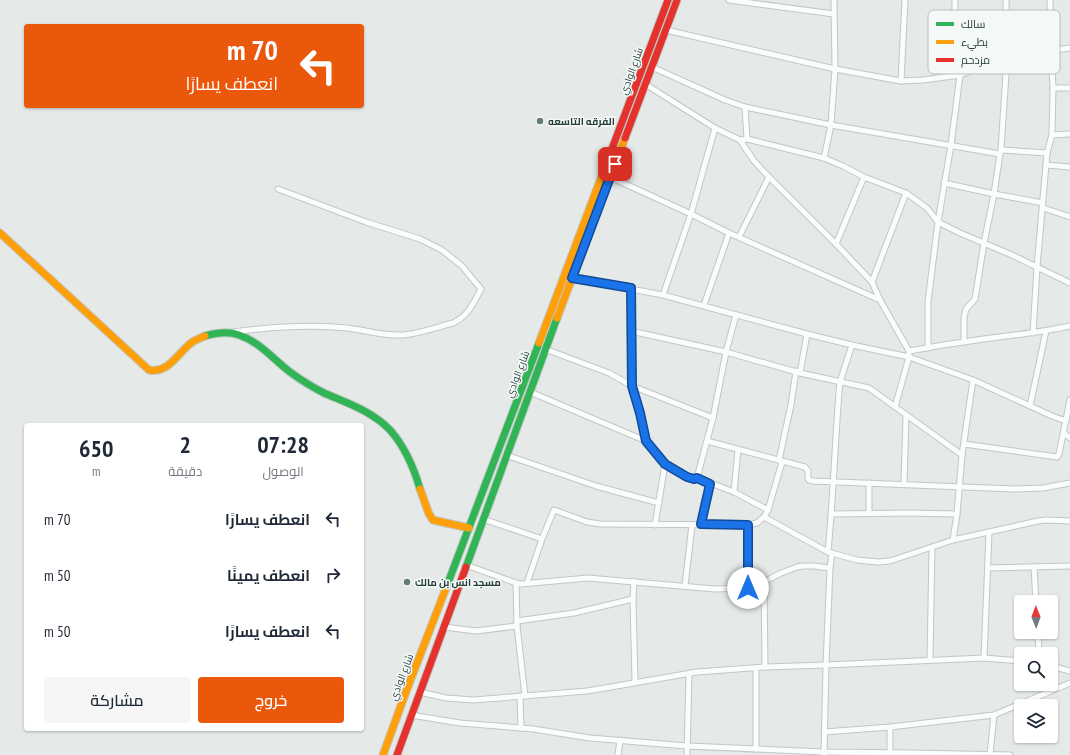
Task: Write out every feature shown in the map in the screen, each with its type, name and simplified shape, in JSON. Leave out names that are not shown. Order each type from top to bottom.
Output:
[{"type":"main road","name":"شارع الوادي","points":[[383,755],[498,454],[668,0]]},
{"type":"main road","name":"شارع الوادي","points":[[398,755],[411,715],[545,349],[677,0]]},
{"type":"main road","points":[[0,233],[149,370],[157,372],[165,368],[187,346],[214,334],[228,333],[242,336],[259,344],[290,372],[313,387],[376,418],[389,429],[402,446],[410,461],[430,517],[433,520],[469,528]]},
{"type":"main road","points":[[567,267],[575,270]]},
{"type":"street","points":[[729,0],[834,14]]},
{"type":"street","points":[[824,158],[831,125],[835,69],[834,0]]},
{"type":"street","points":[[902,81],[905,0]]},
{"type":"street","points":[[1006,0],[1006,10]]},
{"type":"street","points":[[1050,0],[1050,10]]},
{"type":"street","points":[[666,30],[835,69],[902,81],[960,75],[951,145],[938,222],[928,302],[928,348]]},
{"type":"street","points":[[1060,49],[1070,48]]},
{"type":"street","points":[[652,67],[725,100],[745,107],[831,125],[951,145],[1001,152],[1047,153]]},
{"type":"street","points":[[964,342],[964,317],[966,309],[975,299],[1001,152],[1006,74]]},
{"type":"street","points":[[1033,333],[1047,153],[1052,135],[1052,74]]},
{"type":"street","points":[[645,84],[715,128],[740,140],[768,178],[836,244],[872,282],[909,354],[895,407]]},
{"type":"street","points":[[1053,88],[1070,88]]},
{"type":"street","points":[[745,107],[747,139]]},
{"type":"street","points":[[664,295],[691,214],[715,128]]},
{"type":"street","points":[[1052,135],[1070,134]]},
{"type":"street","points":[[740,140],[747,139],[824,158],[864,177],[906,193],[927,208],[938,222],[1070,282]]},
{"type":"street","points":[[1046,165],[1070,168]]},
{"type":"street","points":[[610,177],[729,233],[880,300]]},
{"type":"street","points":[[836,244],[864,177]]},
{"type":"street","points":[[739,237],[768,178]]},
{"type":"street","points":[[944,183],[1043,205],[1070,217]]},
{"type":"street","points":[[228,333],[263,328],[301,326],[348,328],[390,335],[403,335],[460,320],[466,316],[481,288],[462,266],[442,250],[420,239],[366,222],[278,189]]},
{"type":"street","points":[[872,282],[906,193]]},
{"type":"street","points":[[704,305],[729,233]]},
{"type":"street","points":[[572,278],[664,295],[852,345],[909,354],[973,380],[1066,421]]},
{"type":"street","points":[[631,288],[632,386],[646,441],[665,464],[687,477],[694,479],[697,478],[734,492],[768,510]]},
{"type":"street","points":[[697,478],[713,418],[726,352],[736,315]]},
{"type":"street","points":[[909,354],[928,348],[1046,331],[1070,326]]},
{"type":"street","points":[[631,331],[726,352],[798,372],[869,388],[962,455]]},
{"type":"street","points":[[1030,406],[1046,331]]},
{"type":"street","points":[[527,583],[554,510],[593,524],[748,525],[757,523],[764,517],[768,510],[780,461],[807,334]]},
{"type":"street","points":[[824,754],[830,552],[839,392],[840,382],[852,345]]},
{"type":"street","points":[[545,349],[609,373],[632,386],[713,418]]},
{"type":"street","points":[[954,540],[962,455],[973,380]]},
{"type":"street","points":[[530,392],[646,441]]},
{"type":"street","points":[[964,444],[1057,457],[1064,433],[1070,400]]},
{"type":"street","points":[[904,484],[906,416]]},
{"type":"street","points":[[1064,433],[1070,438]]},
{"type":"street","points":[[707,440],[805,468],[808,471],[809,480],[812,481],[1014,489],[1042,488],[1070,483]]},
{"type":"street","points":[[734,492],[738,450]]},
{"type":"street","points":[[506,456],[596,486],[659,503]]},
{"type":"street","points":[[655,525],[665,464]]},
{"type":"street","points":[[869,483],[870,513]]},
{"type":"street","points":[[701,524],[710,484]]},
{"type":"street","points":[[832,514],[957,514]]},
{"type":"street","points":[[764,517],[830,552],[857,560],[878,562],[890,561],[954,540],[1038,521],[1070,521]]},
{"type":"street","points":[[483,519],[542,539]]},
{"type":"street","points":[[685,586],[692,525]]},
{"type":"street","points":[[748,525],[748,588]]},
{"type":"street","points":[[984,658],[989,532]]},
{"type":"street","points":[[930,660],[932,547]]},
{"type":"street","points":[[466,565],[516,583],[588,578],[715,589],[748,588],[797,567],[814,566],[830,568]]},
{"type":"street","points":[[988,568],[1070,566]]},
{"type":"street","points":[[1034,567],[1036,595]]},
{"type":"street","points":[[634,581],[635,682]]},
{"type":"street","points":[[764,582],[765,667]]},
{"type":"street","points":[[516,583],[517,624],[523,696],[521,728]]},
{"type":"street","points":[[444,627],[476,631],[574,613],[633,600]]},
{"type":"street","points":[[420,692],[446,698],[466,700],[588,691],[689,672],[765,667],[984,658],[1014,660]]},
{"type":"street","points":[[756,668],[756,749]]},
{"type":"street","points":[[1058,668],[1070,671]]},
{"type":"street","points":[[687,755],[689,672]]},
{"type":"street","points":[[824,732],[890,727],[994,715],[1070,682]]},
{"type":"street","points":[[411,715],[460,723],[521,728],[579,737],[687,746],[824,754],[890,753],[1010,755]]},
{"type":"street","points":[[990,754],[994,715]]},
{"type":"street","points":[[890,727],[890,753]]},
{"type":"street","points":[[618,755],[620,740]]},
{"type":"traffic: fast","points":[[466,567],[557,318]]},
{"type":"traffic: fast","points":[[205,336],[226,333],[247,338],[260,346],[290,372],[307,383],[324,393],[359,408],[383,423],[405,451],[415,473],[420,489]]},
{"type":"traffic: fast","points":[[446,588],[539,343]]},
{"type":"traffic: slow","points":[[557,318],[625,138]]},
{"type":"traffic: slow","points":[[539,343],[613,146]]},
{"type":"traffic: slow","points":[[0,233],[149,370],[162,369],[167,366],[191,343],[205,336]]},
{"type":"traffic: slow","points":[[420,489],[429,514],[433,520],[469,528]]},
{"type":"traffic: slow","points":[[383,755],[446,588]]},
{"type":"traffic: jam","points":[[613,146],[668,0]]},
{"type":"traffic: jam","points":[[625,138],[677,0]]},
{"type":"traffic: jam","points":[[397,755],[466,567]]},
{"type":"place","name":"الفرقه التاسعه","points":[[540,121]]},
{"type":"place","name":"مسجد انس بن مالك","points":[[407,582]]},
{"type":"route","points":[[615,164],[572,278],[631,288],[632,386],[646,435],[646,441],[665,464],[687,477],[694,479],[697,478],[710,484],[701,524],[748,525],[748,588]]}]
